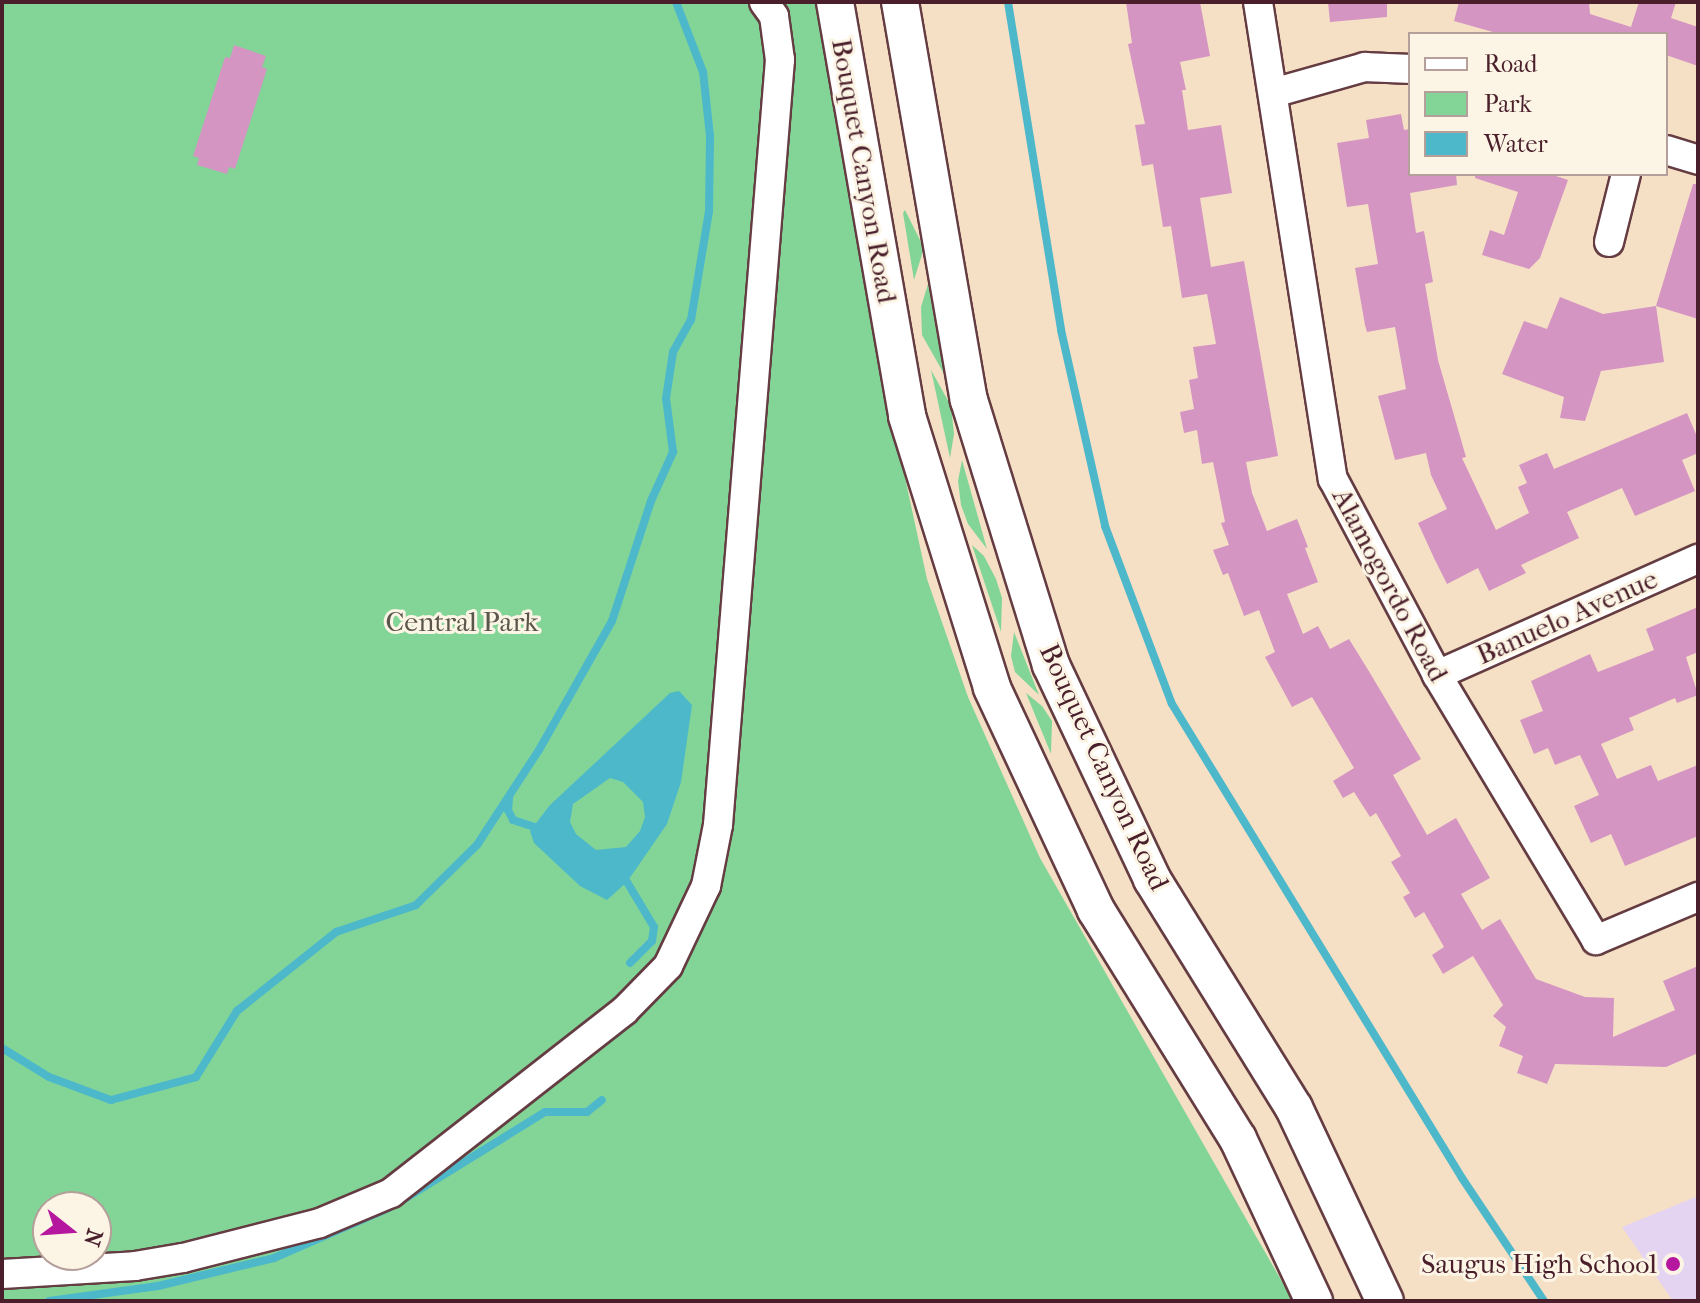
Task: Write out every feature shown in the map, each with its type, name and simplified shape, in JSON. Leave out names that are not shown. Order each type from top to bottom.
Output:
[{"type":"main road","name":"Bouquet Canyon Road","points":[[835,2],[907,416],[992,688],[1096,910],[1238,1139],[1314,1301]]},
{"type":"main road","name":"Bouquet Canyon Road","points":[[900,2],[969,400],[1051,665],[1152,879],[1294,1108],[1385,1301]]},
{"type":"street","points":[[2,1274],[135,1266],[183,1258],[320,1223],[391,1193],[624,1011],[668,966],[706,886],[718,825],[780,60],[774,16],[764,2]]},
{"type":"street","name":"Alamogordo Road","points":[[1258,2],[1333,479],[1437,675],[1596,940],[1698,897]]},
{"type":"street","points":[[1273,93],[1365,67],[1408,69]]},
{"type":"street","points":[[1668,151],[1698,160]]},
{"type":"street","points":[[1609,242],[1626,176]]},
{"type":"street","name":"Banuelo Avenue","points":[[1437,675],[1698,559]]},
{"type":"shaded area","name":"Saugus High School","points":[[1698,1196],[1698,1301],[1673,1301],[1622,1227]]},
{"type":"green space","name":"Central Park","points":[[2,2],[818,2],[894,427],[927,579],[968,697],[1040,858],[1293,1301],[2,1301]]},
{"type":"green space","points":[[905,210],[924,248],[914,280],[903,213]]},
{"type":"green space","points":[[928,284],[944,374],[922,335],[921,307]]},
{"type":"green space","points":[[931,370],[951,406],[954,434],[950,458]]},
{"type":"green space","points":[[962,460],[987,549],[968,524],[961,505],[958,481]]},
{"type":"green space","points":[[972,545],[984,556],[996,579],[1002,598],[1001,632]]},
{"type":"green space","points":[[1014,632],[1039,695],[1015,672],[1011,656]]},
{"type":"green space","points":[[1026,693],[1042,706],[1052,721],[1051,754]]},
{"type":"water","points":[[679,691],[692,705],[681,782],[667,824],[627,882],[607,900],[580,886],[534,843],[530,831],[550,805],[670,693]],"holes":[[[610,778],[623,782],[643,802],[645,817],[640,831],[626,847],[596,850],[576,834],[570,822],[573,804]]]},
{"type":"building","points":[[1126,2],[1200,2],[1210,56],[1180,62],[1186,90],[1182,90],[1188,130],[1221,125],[1232,193],[1200,198],[1211,267],[1244,261],[1278,456],[1246,462],[1252,493],[1267,531],[1297,519],[1308,547],[1305,548],[1318,582],[1287,594],[1303,634],[1318,626],[1330,649],[1349,639],[1370,673],[1421,759],[1393,775],[1427,835],[1456,818],[1490,878],[1461,894],[1482,930],[1500,919],[1536,979],[1585,997],[1614,998],[1613,1037],[1675,1010],[1663,981],[1698,966],[1698,1053],[1666,1067],[1555,1064],[1547,1084],[1517,1073],[1523,1056],[1499,1046],[1506,1027],[1493,1016],[1503,1005],[1473,956],[1443,974],[1432,955],[1444,947],[1424,912],[1415,918],[1403,897],[1410,893],[1391,862],[1401,856],[1376,813],[1370,817],[1354,792],[1343,798],[1333,781],[1354,768],[1312,697],[1292,707],[1265,657],[1275,652],[1259,610],[1244,616],[1228,573],[1223,575],[1213,550],[1229,545],[1221,523],[1225,522],[1213,462],[1202,464],[1197,430],[1184,433],[1180,412],[1194,409],[1189,380],[1198,378],[1193,347],[1216,344],[1207,294],[1182,298],[1171,226],[1163,227],[1153,164],[1142,166],[1135,125],[1145,124],[1128,44],[1132,43]]},
{"type":"building","points":[[1328,2],[1387,2],[1387,17],[1330,22]]},
{"type":"building","points":[[1459,2],[1589,2],[1590,14],[1631,27],[1639,2],[1676,2],[1671,18],[1698,27],[1698,66],[1668,56],[1668,32],[1493,32],[1454,21]]},
{"type":"building","points":[[234,45],[266,56],[262,67],[267,69],[235,169],[229,167],[227,174],[197,165],[199,158],[193,156],[225,57],[230,58]]},
{"type":"building","points":[[1401,114],[1404,130],[1408,129],[1408,176],[1456,176],[1457,185],[1410,193],[1416,233],[1424,231],[1433,282],[1425,284],[1438,360],[1466,457],[1462,458],[1496,530],[1529,513],[1518,487],[1527,483],[1519,465],[1547,453],[1554,469],[1687,413],[1698,439],[1698,453],[1682,460],[1695,491],[1635,516],[1622,488],[1567,512],[1579,538],[1521,565],[1526,573],[1489,591],[1478,568],[1447,584],[1418,523],[1447,509],[1431,475],[1426,453],[1395,460],[1378,396],[1406,389],[1395,327],[1367,332],[1355,268],[1378,264],[1368,204],[1347,207],[1337,143],[1369,138],[1366,120]]},
{"type":"building","points":[[1556,176],[1568,180],[1540,258],[1529,269],[1482,255],[1490,230],[1504,235],[1518,192],[1475,178]]},
{"type":"building","points":[[1693,184],[1698,184],[1698,319],[1656,306]]},
{"type":"building","points":[[1560,297],[1603,314],[1656,306],[1664,362],[1601,371],[1585,421],[1560,418],[1564,397],[1502,374],[1524,321],[1547,329]]},
{"type":"building","points":[[1698,607],[1698,652],[1686,657],[1698,695],[1677,703],[1675,698],[1629,718],[1634,730],[1601,744],[1617,779],[1651,765],[1658,781],[1698,765],[1698,836],[1625,866],[1611,834],[1591,843],[1574,806],[1599,795],[1580,755],[1555,765],[1548,748],[1534,754],[1520,720],[1543,711],[1531,681],[1590,654],[1598,672],[1654,650],[1646,629]]},
{"type":"waterway","points":[[2,1048],[49,1077],[111,1100],[196,1077],[237,1011],[336,932],[416,905],[477,845],[539,750],[612,621],[651,501],[673,452],[666,398],[673,352],[691,320],[709,211],[710,136],[703,72],[676,2]]},
{"type":"waterway","points":[[1008,2],[1061,330],[1105,526],[1172,704],[1462,1178],[1544,1301]]},
{"type":"waterway","points":[[509,799],[508,810],[513,820],[543,830]]},
{"type":"waterway","points":[[619,877],[627,882],[654,927],[652,941],[630,963]]},
{"type":"waterway","points":[[401,1201],[545,1112],[587,1112],[602,1100]]},
{"type":"waterway","points":[[49,1301],[158,1286],[274,1258],[389,1208]]},
{"type":"place","name":"Saugus High School","points":[[1673,1264]]}]
